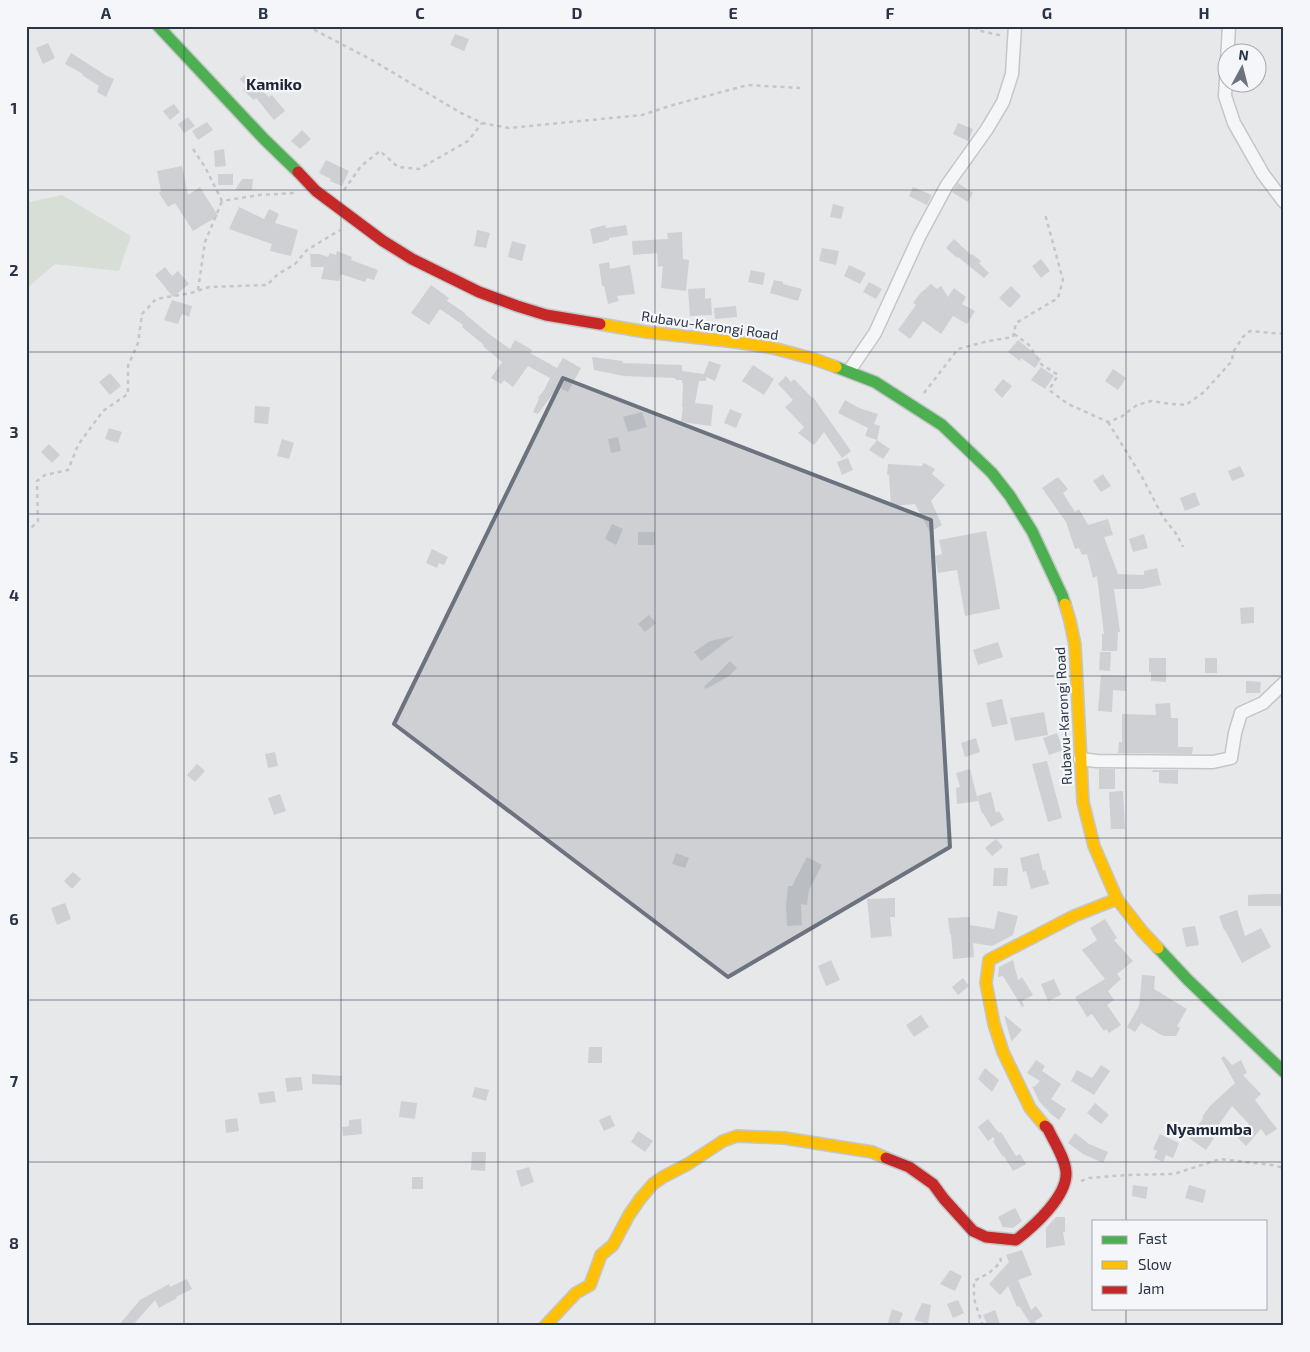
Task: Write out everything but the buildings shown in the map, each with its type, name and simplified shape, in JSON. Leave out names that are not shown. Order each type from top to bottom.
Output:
[{"type":"main road","name":"Rubavu-Karongi Road","points":[[158,26],[264,139],[316,191],[383,241],[412,259],[479,292],[539,312],[646,332],[773,348],[814,359],[875,382],[915,406],[942,426],[992,473],[1010,496],[1032,532],[1062,595],[1075,645],[1083,802],[1094,846],[1117,899],[1142,931],[1188,980],[1284,1072]]},
{"type":"main road","points":[[545,1326],[576,1294],[590,1284],[601,1255],[613,1245],[629,1215],[653,1184],[723,1141],[737,1136],[784,1138],[872,1152],[909,1167],[933,1184],[973,1231],[986,1237],[1016,1240],[1031,1228],[1054,1202],[1062,1187],[1066,1173],[1062,1159],[1048,1129],[1030,1108],[1003,1052],[994,1024],[986,984],[989,960],[1074,916],[1117,899]]},
{"type":"street","points":[[1229,26],[1225,96],[1234,123],[1263,174],[1284,202]]},
{"type":"street","points":[[849,371],[875,333],[919,237],[947,185],[987,129],[1003,102],[1012,74],[1015,32]]},
{"type":"street","points":[[1080,759],[1097,761],[1213,762],[1231,758],[1235,733],[1241,713],[1264,703],[1284,683]]},
{"type":"path","points":[[307,26],[370,59],[461,113],[482,123],[509,128],[642,115],[748,85],[800,88]]},
{"type":"path","points":[[975,26],[977,30],[1015,32]]},
{"type":"path","points":[[344,190],[361,166],[380,151],[398,167],[418,169],[468,141],[482,123]]},
{"type":"path","points":[[193,150],[222,201]]},
{"type":"path","points":[[222,201],[259,195],[316,191]]},
{"type":"path","points":[[198,291],[205,242],[222,201]]},
{"type":"path","points":[[915,406],[958,349],[1013,337],[1016,323],[1058,298],[1063,280],[1045,214]]},
{"type":"path","points":[[26,533],[38,521],[37,481],[45,475],[68,470],[78,445],[103,411],[128,394],[128,366],[138,342],[142,314],[156,299],[209,287],[267,285],[278,274],[295,264],[307,250],[356,221]]},
{"type":"path","points":[[1108,422],[1120,417],[1137,405],[1150,401],[1186,405],[1204,392],[1232,361],[1233,352],[1243,337],[1250,331],[1284,334]]},
{"type":"path","points":[[1014,334],[1029,345],[1041,364],[1058,375],[1049,390],[1068,404],[1108,422],[1142,477],[1163,517],[1177,535],[1182,547]]},
{"type":"path","points":[[1062,1187],[1089,1178],[1174,1174],[1220,1159],[1284,1168]]},
{"type":"path","points":[[983,1326],[974,1299],[974,1281],[989,1273],[1001,1262],[1000,1238]]},
{"type":"highlighted area","points":[[563,378],[931,520],[950,847],[728,977],[394,724]]},
{"type":"shaded area","points":[[62,195],[131,236],[119,271],[55,264],[26,289],[26,203]]},
{"type":"traffic: fast","points":[[158,26],[264,139],[298,172]]},
{"type":"traffic: fast","points":[[836,367],[875,382],[942,425],[992,473],[1010,496],[1032,531],[1065,604]]},
{"type":"traffic: fast","points":[[1158,948],[1188,980],[1284,1072]]},
{"type":"traffic: slow","points":[[600,324],[646,332],[773,348],[836,367]]},
{"type":"traffic: slow","points":[[1065,604],[1075,645],[1083,802],[1094,846],[1117,899],[1158,948]]},
{"type":"traffic: slow","points":[[1045,1126],[1030,1108],[1003,1052],[994,1024],[986,983],[989,960],[1074,916],[1117,899]]},
{"type":"traffic: slow","points":[[545,1326],[576,1293],[590,1285],[601,1255],[613,1245],[629,1215],[653,1184],[723,1141],[737,1136],[784,1138],[872,1152],[886,1158]]},
{"type":"traffic: jam","points":[[298,172],[316,191],[383,241],[412,259],[479,292],[517,306],[546,315],[600,324]]},
{"type":"traffic: jam","points":[[886,1158],[909,1167],[933,1184],[973,1231],[986,1237],[1016,1240],[1056,1201],[1065,1181],[1064,1161],[1045,1126]]},
{"type":"district","name":"Kamiko","points":[[274,83]]},
{"type":"district","name":"Nyamumba","points":[[1209,1128]]}]
